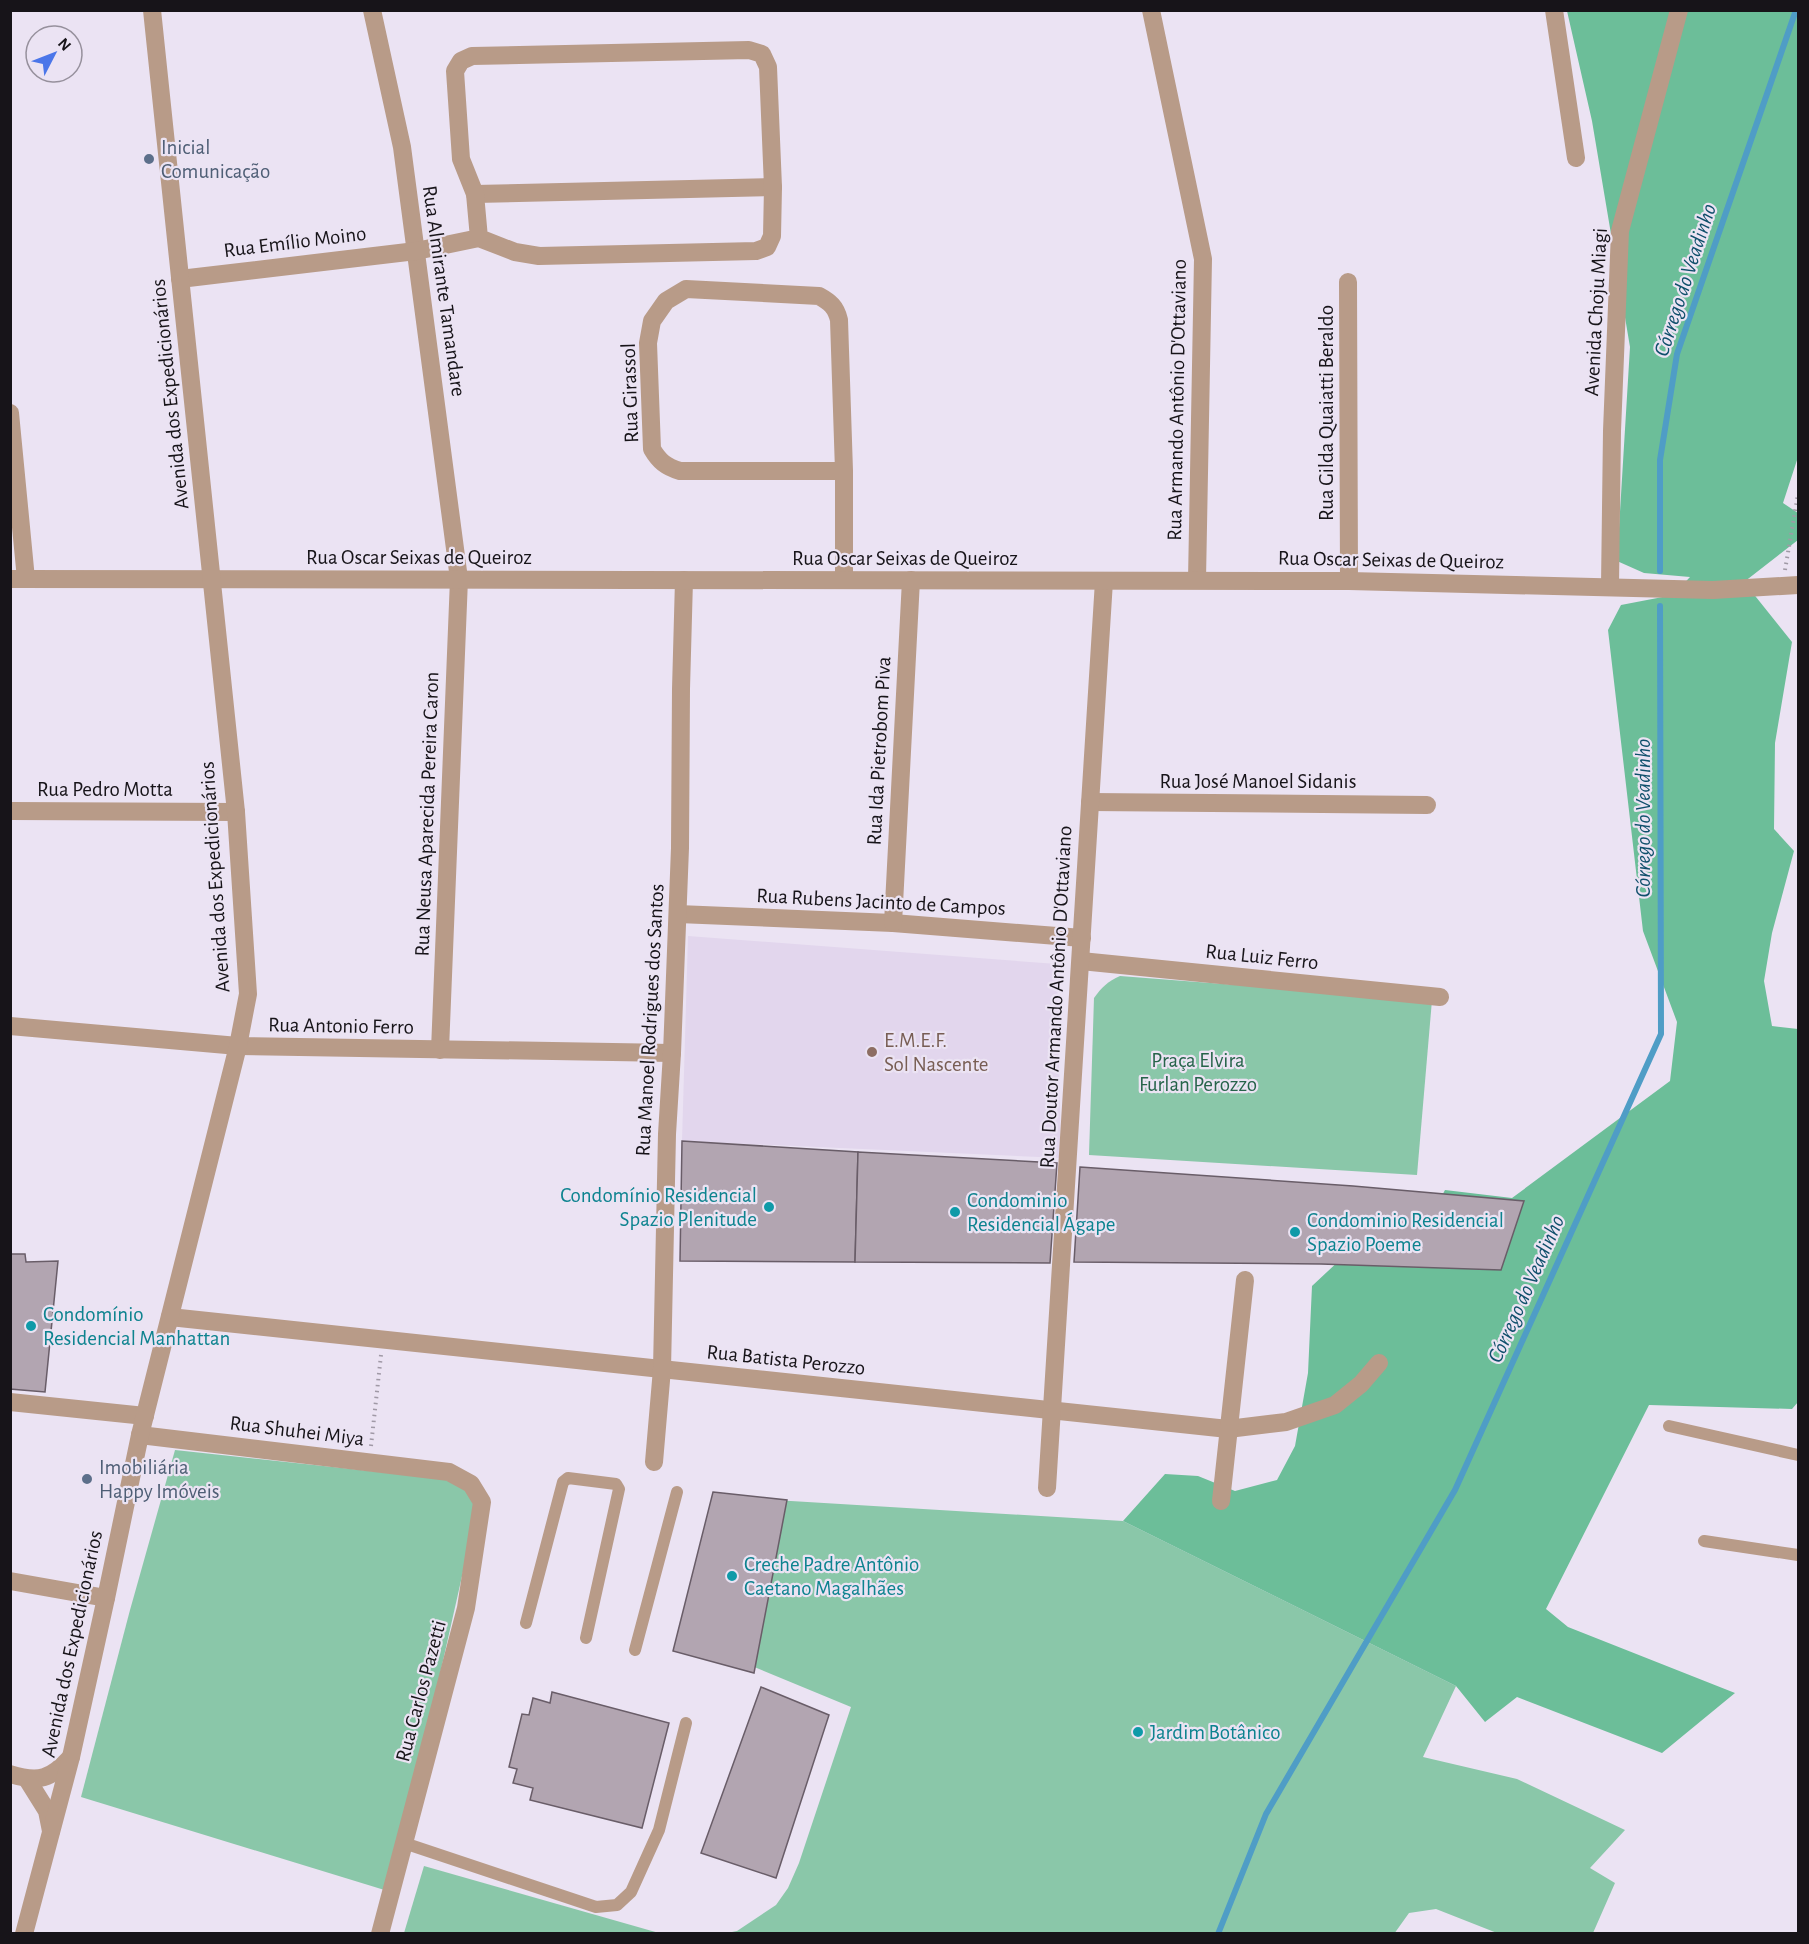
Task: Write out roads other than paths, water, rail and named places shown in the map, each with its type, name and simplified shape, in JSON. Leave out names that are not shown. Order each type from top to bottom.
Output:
[{"type":"street","name":"Avenida dos Expedicionários","points":[[24,1934],[71,1757],[140,1435],[238,1046],[248,994],[236,812],[152,10]]},
{"type":"street","name":"Rua Almirante Tamandare","points":[[372,10],[402,147],[459,579]]},
{"type":"street","name":"Rua Armando Antônio D'Ottaviano","points":[[1151,10],[1203,259],[1197,580]]},
{"type":"street","points":[[1554,10],[1576,158]]},
{"type":"street","name":"Avenida Choju Miagi","points":[[1610,586],[1612,431],[1620,231],[1679,10]]},
{"type":"street","points":[[748,50],[762,54],[768,67],[773,187],[772,236],[767,247],[756,251],[539,256],[515,252],[479,238],[476,194],[461,159],[455,71],[460,61],[472,56],[748,50]]},
{"type":"street","points":[[476,194],[773,187]]},
{"type":"street","name":"Rua Emílio Moino","points":[[180,279],[416,251],[479,238]]},
{"type":"street","name":"Rua Gilda Quaiatti Beraldo","points":[[1348,282],[1348,581]]},
{"type":"street","name":"Rua Girassol","points":[[844,471],[680,471],[667,467],[657,458],[652,449],[648,343],[652,321],[666,301],[686,289],[819,296],[830,302],[837,310],[844,471],[844,580]]},
{"type":"street","points":[[10,412],[18,579]]},
{"type":"street","name":"Rua Oscar Seixas de Queiroz","points":[[18,579],[1197,580],[1738,589],[1790,585]]},
{"type":"street","name":"Rua Neusa Aparecida Pereira Caron","points":[[440,1050],[459,579]]},
{"type":"street","name":"Rua Manoel Rodrigues dos Santos","points":[[654,1462],[662,1370],[667,1134],[678,914],[684,580]]},
{"type":"street","name":"Rua Ida Pietrobom Piva","points":[[892,923],[911,580]]},
{"type":"street","name":"Rua Doutor Armando Antônio D'Ottaviano","points":[[1047,1488],[1104,581]]},
{"type":"street","name":"Rua José Manoel Sidanis","points":[[1090,802],[1427,805]]},
{"type":"street","name":"Rua Pedro Motta","points":[[10,811],[236,812]]},
{"type":"street","name":"Rua Rubens Jacinto de Campos","points":[[678,914],[892,923],[1082,938]]},
{"type":"street","name":"Rua Luiz Ferro","points":[[1081,961],[1440,997]]},
{"type":"street","name":"Rua Antonio Ferro","points":[[10,1026],[238,1046],[672,1053]]},
{"type":"street","points":[[1221,1501],[1245,1280]]},
{"type":"street","name":"Rua Batista Perozzo","points":[[170,1317],[1228,1429],[1286,1422],[1335,1406],[1361,1384],[1379,1363]]},
{"type":"street","points":[[10,1402],[145,1416]]},
{"type":"street","name":"Rua Shuhei Miya","points":[[140,1435],[449,1472]]},
{"type":"street","name":"Rua Carlos Pazetti","points":[[380,1934],[466,1608],[482,1502],[471,1484],[449,1472]]},
{"type":"street","points":[[10,1581],[106,1598]]},
{"type":"street","points":[[19,1777],[48,1778],[60,1770],[71,1757]]},
{"type":"street","points":[[19,1777],[47,1811],[51,1831]]},
{"type":"lane","points":[[1670,1426],[1798,1455]]},
{"type":"lane","points":[[526,1623],[563,1482],[568,1478],[616,1484],[619,1489],[586,1638]]},
{"type":"lane","points":[[635,1650],[677,1492]]},
{"type":"lane","points":[[1704,1541],[1798,1555]]},
{"type":"lane","points":[[404,1843],[596,1907],[617,1905],[631,1892],[659,1830],[686,1723]]},
{"type":"waterway","name":"Córrego do Veadinho","points":[[1660,571],[1660,460],[1677,354],[1796,10]]},
{"type":"waterway","name":"Córrego do Veadinho","points":[[1218,1934],[1266,1814],[1455,1490],[1661,1034],[1660,606]]},
{"type":"place","name":"Inicial Comunicação","points":[[149,159]]},
{"type":"place","name":"E.M.E.F. Sol Nascente","points":[[872,1052]]},
{"type":"place","name":"Condomínio Residencial Spazio Plenitude","points":[[769,1207]]},
{"type":"place","name":"Condominio Residencial Ágape","points":[[955,1212]]},
{"type":"place","name":"Condominio Residencial Spazio Poeme","points":[[1295,1232]]},
{"type":"place","name":"Condomínio Residencial Manhattan","points":[[31,1326]]},
{"type":"place","name":"Imobiliária Happy Imóveis","points":[[87,1479]]},
{"type":"place","name":"Creche Padre Antônio Caetano Magalhães","points":[[732,1576]]},
{"type":"place","name":"Jardim Botânico","points":[[1138,1732]]},
{"type":"park label","name":"Praça Elvira Furlan Perozzo","points":[[1198,1072]]}]
